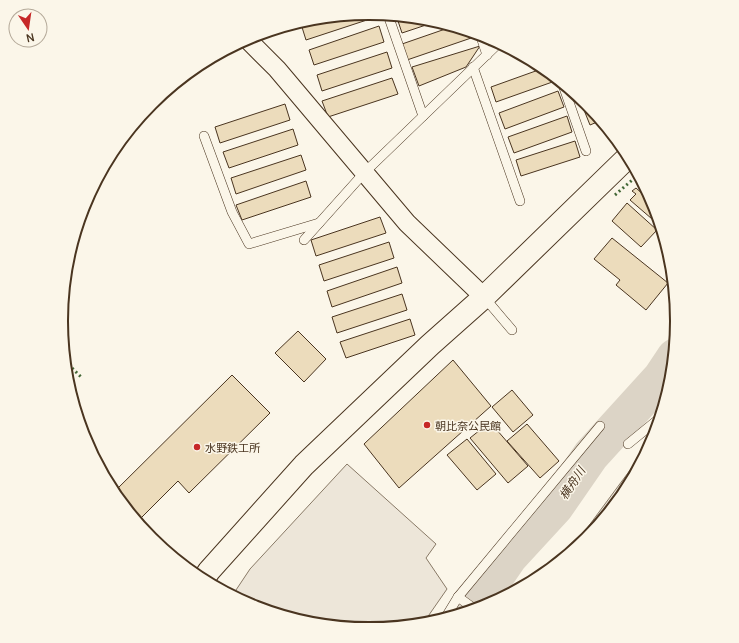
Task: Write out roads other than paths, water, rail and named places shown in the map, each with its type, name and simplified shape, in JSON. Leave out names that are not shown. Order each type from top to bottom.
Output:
[{"type":"street","points":[[252,44],[276,69],[407,223],[484,297]]},
{"type":"street","points":[[206,575],[304,465],[425,350],[484,297],[624,161]]},
{"type":"lane","points":[[390,21],[423,116]]},
{"type":"lane","points":[[483,42],[487,54]]},
{"type":"lane","points":[[304,240],[364,173],[494,47]]},
{"type":"lane","points":[[473,68],[520,201]]},
{"type":"lane","points":[[566,93],[586,151]]},
{"type":"lane","points":[[204,136],[232,212],[248,244],[319,223]]},
{"type":"lane","points":[[484,297],[512,330]]},
{"type":"lane","points":[[628,444],[652,425]]},
{"type":"lane","points":[[448,613],[458,597],[600,426]]},
{"type":"lane","points":[[458,597],[470,606]]},
{"type":"waterway","name":"横舟川","points":[[478,603],[509,557],[555,507],[591,455],[661,378],[667,370]]},
{"type":"place","name":"朝比奈公民館","points":[[427,425]]},
{"type":"place","name":"水野鉄工所","points":[[197,447]]}]
